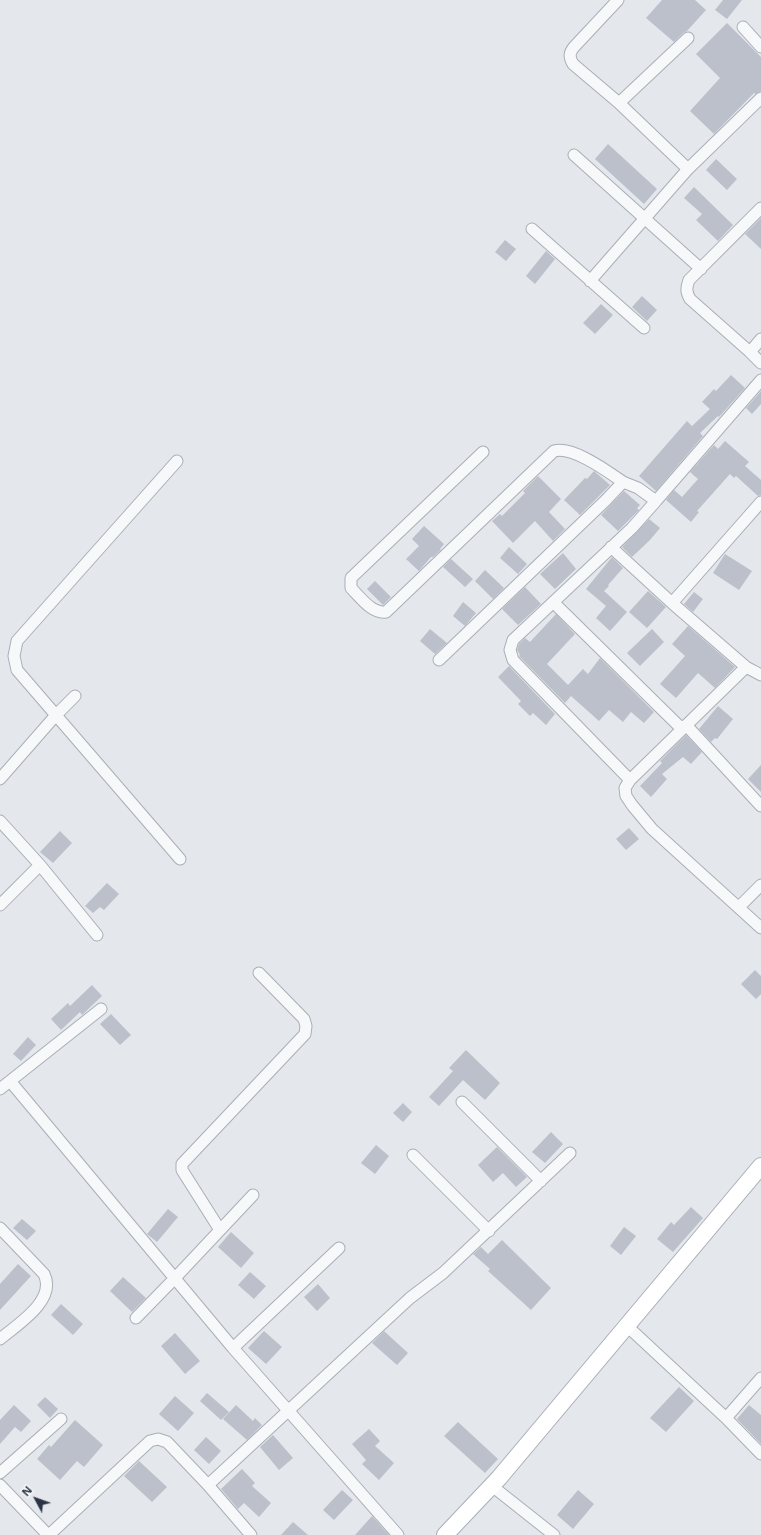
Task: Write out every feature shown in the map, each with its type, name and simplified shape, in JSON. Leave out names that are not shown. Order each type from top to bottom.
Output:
[{"type":"main road","points":[[445,1535],[492,1486],[760,1168]]},
{"type":"street","points":[[618,0],[574,47],[571,51],[570,58],[573,64],[619,103],[688,169]]},
{"type":"street","points":[[743,27],[761,47]]},
{"type":"street","points":[[619,103],[688,38]]},
{"type":"street","points":[[590,281],[688,169],[761,98]]},
{"type":"street","points":[[574,155],[701,269]]},
{"type":"street","points":[[761,208],[689,280],[686,287],[690,299],[761,363]]},
{"type":"street","points":[[532,229],[644,328]]},
{"type":"street","points":[[750,352],[761,340]]},
{"type":"street","points":[[630,780],[513,660],[510,650],[513,640],[632,528],[761,380]]},
{"type":"street","points":[[483,452],[351,578],[351,588],[374,610],[380,613],[386,612],[554,451],[564,450],[596,463],[623,482],[638,488],[656,501]]},
{"type":"street","points":[[177,461],[17,640],[14,656],[17,670],[180,859]]},
{"type":"street","points":[[439,660],[623,482]]},
{"type":"street","points":[[672,603],[761,502]]},
{"type":"street","points":[[611,547],[672,603],[746,667],[761,675]]},
{"type":"street","points":[[553,602],[684,727],[761,806]]},
{"type":"street","points":[[746,667],[630,780],[625,788],[626,796],[652,829],[761,928]]},
{"type":"street","points":[[0,779],[56,715],[75,696]]},
{"type":"street","points":[[0,821],[40,865],[97,935]]},
{"type":"street","points":[[0,905],[40,865]]},
{"type":"street","points":[[739,907],[761,885]]},
{"type":"street","points":[[220,1230],[182,1170],[182,1164],[304,1034],[306,1026],[304,1019],[259,973]]},
{"type":"street","points":[[0,1089],[101,1010]]},
{"type":"street","points":[[10,1081],[234,1348],[398,1535]]},
{"type":"street","points":[[462,1102],[541,1181]]},
{"type":"street","points":[[208,1485],[410,1298],[443,1273],[489,1231],[570,1153]]},
{"type":"street","points":[[413,1155],[489,1231]]},
{"type":"street","points":[[136,1318],[253,1195]]},
{"type":"street","points":[[0,1228],[44,1274],[47,1280],[47,1289],[44,1298],[37,1307],[0,1339]]},
{"type":"street","points":[[234,1348],[339,1248]]},
{"type":"street","points":[[628,1326],[726,1418],[761,1454]]},
{"type":"street","points":[[726,1418],[761,1378]]},
{"type":"street","points":[[0,1473],[61,1419]]},
{"type":"street","points":[[0,1485],[48,1535],[150,1441],[158,1439],[167,1442],[208,1485],[251,1535]]},
{"type":"street","points":[[492,1486],[554,1535]]},
{"type":"building","points":[[662,0],[695,0],[706,10],[687,31],[674,42],[646,18]]},
{"type":"building","points":[[723,0],[742,0],[727,19],[715,10]]},
{"type":"building","points":[[727,23],[761,57],[761,91],[755,94],[754,93],[714,134],[690,111],[720,78],[696,54]]},
{"type":"building","points":[[608,144],[657,189],[644,204],[595,159]]},
{"type":"building","points":[[716,159],[737,179],[727,190],[706,170]]},
{"type":"building","points":[[694,187],[733,225],[718,241],[696,220],[702,214],[684,198]]},
{"type":"building","points":[[761,218],[761,249],[745,234]]},
{"type":"building","points":[[505,240],[516,249],[506,261],[495,252]]},
{"type":"building","points":[[546,251],[555,259],[535,284],[526,276]]},
{"type":"building","points":[[642,296],[657,310],[647,321],[632,307]]},
{"type":"building","points":[[601,304],[613,315],[595,334],[583,323]]},
{"type":"building","points":[[731,375],[745,388],[719,417],[718,416],[700,433],[703,436],[656,491],[639,476],[687,421],[692,426],[710,409],[702,402],[714,389],[716,391]]},
{"type":"building","points":[[761,391],[761,404],[752,414],[746,408]]},
{"type":"building","points":[[725,441],[749,462],[745,466],[761,480],[761,495],[758,496],[736,476],[734,478],[730,474],[697,511],[699,512],[691,522],[666,500],[674,490],[682,497],[698,479],[690,472],[714,445],[718,449]]},
{"type":"building","points":[[594,471],[610,485],[580,515],[564,500],[585,478],[587,479]]},
{"type":"building","points":[[538,476],[561,499],[549,512],[565,529],[553,541],[535,521],[513,543],[492,521],[500,514],[502,516],[525,493],[523,491]]},
{"type":"building","points":[[624,491],[640,505],[637,508],[639,510],[618,531],[601,515]]},
{"type":"building","points":[[649,519],[660,528],[632,557],[622,547]]},
{"type":"building","points":[[424,526],[444,544],[440,549],[441,550],[431,557],[419,571],[406,559],[419,546],[412,539]]},
{"type":"building","points":[[509,547],[527,564],[518,574],[500,558]]},
{"type":"building","points":[[563,553],[576,569],[555,589],[540,574]]},
{"type":"building","points":[[725,554],[752,571],[739,590],[713,573]]},
{"type":"building","points":[[612,557],[623,568],[604,591],[627,612],[610,631],[596,618],[606,606],[586,589]]},
{"type":"building","points":[[451,559],[473,579],[465,587],[443,567]]},
{"type":"building","points":[[485,570],[504,588],[493,599],[475,581]]},
{"type":"building","points":[[375,581],[391,597],[383,605],[367,589]]},
{"type":"building","points":[[525,587],[541,604],[518,625],[502,609]]},
{"type":"building","points":[[648,591],[666,607],[647,628],[629,612]]},
{"type":"building","points":[[694,592],[703,599],[693,612],[684,604]]},
{"type":"building","points":[[463,602],[476,613],[465,626],[453,616]]},
{"type":"building","points":[[556,614],[575,634],[547,664],[568,685],[583,669],[588,674],[600,658],[654,712],[644,723],[631,712],[623,722],[609,710],[599,721],[571,696],[565,703],[519,656],[520,655],[517,650],[519,644],[525,638],[530,642]]},
{"type":"building","points":[[688,626],[735,667],[715,688],[698,673],[676,698],[660,684],[685,656],[672,644]]},
{"type":"building","points":[[430,629],[447,643],[435,654],[420,641]]},
{"type":"building","points":[[652,629],[664,642],[640,666],[627,653]]},
{"type":"building","points":[[509,666],[555,714],[546,725],[533,713],[530,716],[518,704],[521,701],[498,677]]},
{"type":"building","points":[[718,706],[733,719],[717,739],[715,738],[711,742],[699,729]]},
{"type":"building","points":[[686,735],[702,752],[691,764],[683,757],[662,774],[667,779],[651,797],[640,786],[662,763],[660,761]]},
{"type":"building","points":[[761,765],[761,792],[748,779]]},
{"type":"building","points":[[629,828],[639,839],[626,850],[616,839]]},
{"type":"building","points":[[60,831],[72,843],[53,863],[40,852]]},
{"type":"building","points":[[107,883],[119,894],[104,910],[100,907],[93,913],[85,906]]},
{"type":"building","points":[[755,970],[761,976],[761,994],[756,999],[741,984]]},
{"type":"building","points":[[92,985],[102,996],[82,1015],[80,1012],[61,1030],[51,1019],[68,1003],[70,1006]]},
{"type":"building","points":[[111,1014],[131,1035],[120,1045],[100,1024]]},
{"type":"building","points":[[28,1037],[36,1045],[21,1061],[13,1054]]},
{"type":"building","points":[[466,1050],[500,1083],[485,1100],[463,1080],[439,1106],[429,1097],[453,1071],[449,1068]]},
{"type":"building","points":[[403,1103],[412,1112],[403,1122],[393,1113]]},
{"type":"building","points":[[551,1132],[563,1144],[545,1163],[532,1152]]},
{"type":"building","points":[[376,1145],[389,1156],[375,1174],[361,1163]]},
{"type":"building","points":[[497,1147],[527,1177],[516,1187],[503,1173],[493,1182],[478,1165]]},
{"type":"building","points":[[691,1207],[703,1218],[673,1252],[657,1239],[671,1222],[674,1225]]},
{"type":"building","points":[[168,1209],[178,1217],[157,1242],[147,1234]]},
{"type":"building","points":[[22,1219],[36,1231],[27,1240],[13,1228]]},
{"type":"building","points":[[624,1227],[636,1236],[621,1255],[610,1246]]},
{"type":"building","points":[[231,1232],[254,1253],[241,1268],[218,1247]]},
{"type":"building","points":[[502,1240],[551,1288],[531,1310],[488,1271],[490,1269],[473,1254],[481,1247],[488,1254]]},
{"type":"building","points":[[18,1264],[31,1276],[0,1310],[0,1284]]},
{"type":"building","points":[[250,1272],[266,1286],[254,1299],[238,1285]]},
{"type":"building","points":[[123,1277],[146,1298],[132,1312],[110,1291]]},
{"type":"building","points":[[318,1284],[330,1298],[317,1311],[304,1297]]},
{"type":"building","points":[[61,1304],[83,1324],[73,1335],[51,1315]]},
{"type":"building","points":[[264,1331],[282,1347],[266,1364],[248,1348]]},
{"type":"building","points":[[384,1331],[408,1353],[397,1365],[372,1343]]},
{"type":"building","points":[[175,1333],[200,1361],[185,1374],[161,1346]]},
{"type":"building","points":[[679,1387],[694,1401],[666,1432],[650,1418]]},
{"type":"building","points":[[207,1393],[229,1412],[221,1420],[200,1401]]},
{"type":"building","points":[[175,1396],[194,1413],[178,1431],[159,1414]]},
{"type":"building","points":[[45,1397],[58,1409],[50,1418],[37,1405]]},
{"type":"building","points":[[14,1405],[31,1421],[21,1432],[15,1427],[0,1444],[0,1420]]},
{"type":"building","points":[[236,1405],[253,1421],[255,1418],[262,1425],[247,1440],[223,1419]]},
{"type":"building","points":[[749,1405],[761,1415],[761,1444],[737,1419]]},
{"type":"building","points":[[75,1420],[103,1445],[84,1467],[77,1461],[60,1480],[37,1459],[49,1445],[51,1447]]},
{"type":"building","points":[[458,1422],[498,1459],[485,1473],[444,1436]]},
{"type":"building","points":[[369,1429],[380,1441],[375,1446],[394,1463],[379,1480],[362,1464],[366,1460],[352,1444]]},
{"type":"building","points":[[273,1435],[293,1458],[279,1470],[260,1447]]},
{"type":"building","points":[[206,1437],[221,1451],[209,1464],[194,1450]]},
{"type":"building","points":[[139,1461],[167,1487],[152,1502],[124,1476]]},
{"type":"building","points":[[242,1469],[255,1483],[252,1486],[271,1503],[259,1517],[244,1503],[238,1509],[221,1489]]},
{"type":"building","points":[[342,1490],[353,1500],[334,1520],[323,1510]]},
{"type":"building","points":[[578,1490],[594,1504],[573,1529],[557,1515]]},
{"type":"building","points":[[372,1516],[389,1535],[355,1535]]},
{"type":"building","points":[[293,1522],[308,1535],[281,1535]]}]
